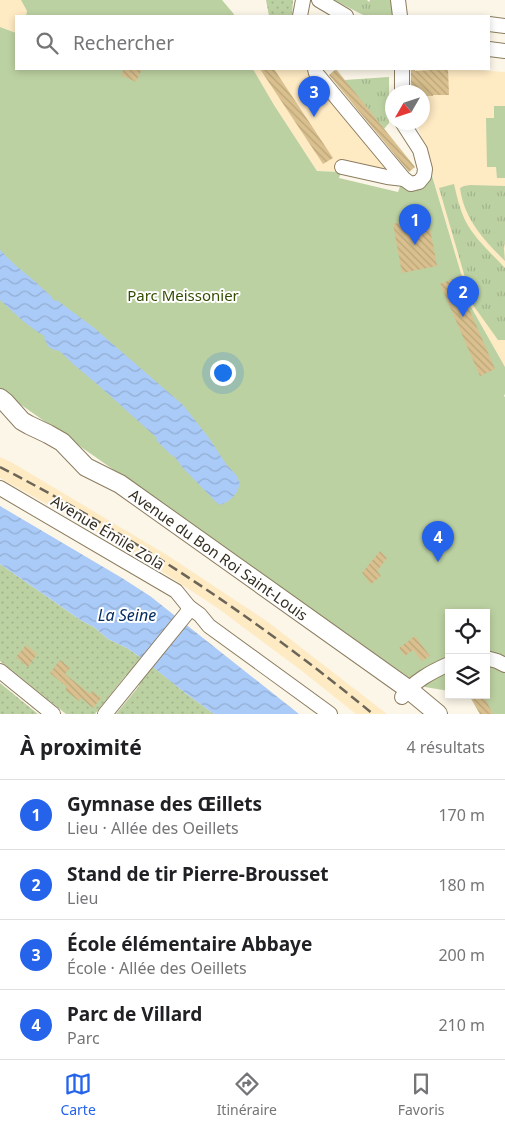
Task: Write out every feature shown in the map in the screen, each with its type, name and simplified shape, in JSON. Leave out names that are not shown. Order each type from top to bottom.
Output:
[{"type":"main road","name":"Avenue du Bon Roi Saint-Louis","points":[[0,398],[22,421],[62,442],[86,467],[120,484],[405,693],[423,714]]},
{"type":"main road","name":"Avenue du Bon Roi Saint-Louis","points":[[0,410],[26,434],[42,440],[60,452],[82,474],[130,499],[302,622],[438,714]]},
{"type":"street","points":[[300,15],[303,0]]},
{"type":"street","points":[[319,0],[344,15]]},
{"type":"street","points":[[398,0],[404,15]]},
{"type":"street","points":[[490,24],[505,26]]},
{"type":"street","points":[[490,49],[505,51]]},
{"type":"street","points":[[316,70],[404,179],[411,184],[419,182],[424,176],[425,169],[420,150],[407,130]]},
{"type":"street","points":[[402,70],[402,85]]},
{"type":"street","points":[[342,167],[404,179]]},
{"type":"street","name":"Avenue Émile Zola","points":[[0,488],[176,591],[188,610],[330,714]]},
{"type":"street","points":[[105,714],[188,610]]},
{"type":"street","points":[[490,659],[505,665]]},
{"type":"street","points":[[405,693],[418,680],[445,666]]},
{"type":"street","points":[[0,671],[53,714]]},
{"type":"shaded area","points":[[0,0],[21,0],[27,11],[26,15],[15,15],[15,33],[0,27]]},
{"type":"shaded area","points":[[254,70],[310,70],[386,167],[384,173],[317,171]]},
{"type":"shaded area","points":[[415,70],[505,72],[505,367],[471,307],[419,130],[430,130],[430,85],[415,85]]},
{"type":"shaded area","points":[[0,457],[167,555],[268,622],[387,714],[356,714],[216,607],[149,563],[0,478]]},
{"type":"green space","points":[[21,0],[222,0],[234,15],[26,15],[27,11]]},
{"type":"green space","points":[[266,0],[293,0],[292,15],[269,15]]},
{"type":"green space","points":[[334,0],[367,0],[369,2],[370,0],[391,0],[393,2],[393,15],[363,15]]},
{"type":"green space","name":"Parc Meissonier","points":[[0,27],[15,33],[15,70],[254,70],[317,171],[341,172],[339,178],[398,192],[401,184],[430,169],[471,307],[505,367],[505,714],[480,714],[471,699],[490,699],[490,609],[445,609],[445,690],[425,687],[415,674],[410,678],[0,390]]},
{"type":"green space","points":[[389,77],[389,85],[385,85],[384,129],[344,80]]},
{"type":"green space","points":[[494,106],[505,106],[505,178],[497,178],[496,167],[487,167],[486,118],[494,118]]},
{"type":"green space","points":[[454,184],[466,222],[484,246],[505,268],[505,340],[498,340],[473,305],[439,188]]},
{"type":"green space","points":[[470,185],[505,186],[505,261],[483,237],[470,219],[460,188]]},
{"type":"green space","points":[[0,564],[82,621],[94,627],[108,639],[127,648],[143,659],[130,675],[126,675],[95,714],[66,714],[0,661]]},
{"type":"green space","points":[[152,666],[214,714],[116,714],[139,686],[139,682]]},
{"type":"green space","points":[[0,683],[38,714],[0,714]]},
{"type":"water","points":[[0,250],[53,300],[58,301],[93,327],[183,405],[237,476],[240,484],[232,498],[220,505],[216,502],[173,455],[156,440],[157,438],[63,354],[48,346],[45,337],[23,321],[0,300]]},
{"type":"water","name":"La Seine","points":[[0,506],[150,596],[299,714],[214,714],[143,659],[127,648],[108,639],[94,627],[82,621],[0,564]]},
{"type":"building","points":[[124,70],[142,70],[136,82],[121,75]]},
{"type":"building","points":[[261,70],[275,70],[333,158],[323,164]]},
{"type":"building","points":[[335,70],[337,70],[415,167],[409,172],[329,75]]},
{"type":"building","points":[[411,70],[448,70],[449,95],[430,96],[430,85],[411,85]]},
{"type":"building","points":[[428,218],[437,266],[402,273],[393,224]]},
{"type":"building","points":[[462,275],[468,296],[464,297],[495,369],[480,376],[440,284]]},
{"type":"building","points":[[380,551],[387,558],[377,571],[381,576],[371,584],[362,573]]},
{"type":"building","points":[[415,636],[430,656],[422,661],[413,650],[405,656],[399,648]]},
{"type":"building","points":[[26,645],[37,654],[28,667],[16,657]]},
{"type":"building","points":[[60,660],[70,668],[65,674],[90,694],[92,691],[101,698],[93,708],[81,698],[79,701],[65,690],[67,687],[50,673]]},
{"type":"building","points":[[471,699],[485,699],[493,714],[480,714]]},
{"type":"railway","points":[[0,467],[98,521],[240,612],[373,714]]},
{"type":"place","name":"École élémentaire Abbaye","points":[[314,117]]},
{"type":"place","name":"Gymnase des Œillets","points":[[415,245]]},
{"type":"place","name":"Stand de tir Pierre-Brousset","points":[[463,317]]},
{"type":"place","name":"Parc de Villard","points":[[438,562]]}]
